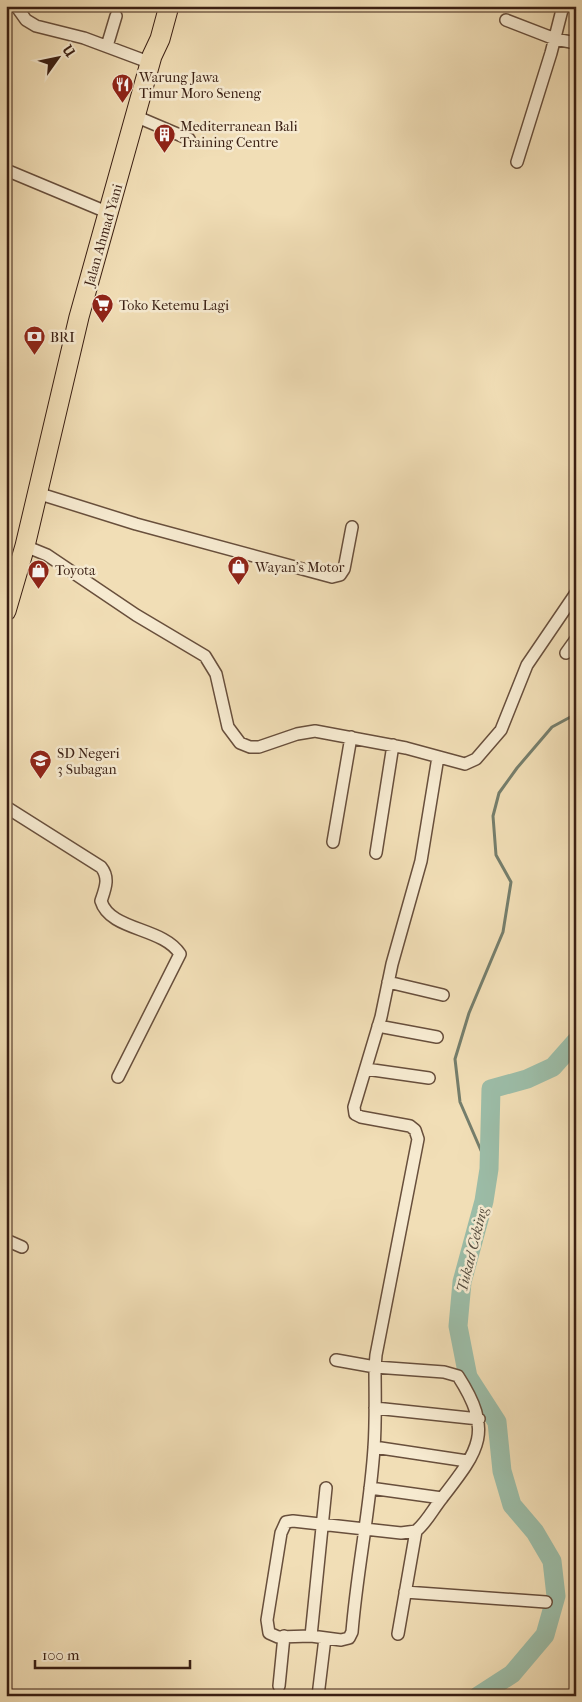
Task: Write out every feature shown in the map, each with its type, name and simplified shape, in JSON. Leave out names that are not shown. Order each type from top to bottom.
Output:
[{"type":"highway","name":"Jalan Ahmad Yani","points":[[6,611],[10,575],[25,546],[79,317],[135,116],[169,6]]},
{"type":"street","points":[[16,6],[23,17],[36,26],[107,46],[151,63]]},
{"type":"street","points":[[517,162],[555,39],[563,6]]},
{"type":"street","points":[[107,46],[116,16]]},
{"type":"street","points":[[506,20],[555,39],[576,43]]},
{"type":"street","points":[[135,116],[189,139]]},
{"type":"street","points":[[6,170],[109,213]]},
{"type":"street","points":[[37,493],[136,524],[332,576],[340,575],[344,569],[352,527]]},
{"type":"street","points":[[25,546],[52,558],[154,627],[205,656],[216,674],[228,728],[240,743],[259,747],[297,734],[315,731],[393,745],[465,764],[476,759],[489,747],[501,730],[527,664],[576,592]]},
{"type":"street","points":[[566,653],[576,639]]},
{"type":"street","points":[[333,842],[351,737]]},
{"type":"street","points":[[376,853],[393,745]]},
{"type":"street","points":[[416,1532],[401,1533],[365,1528],[289,1521],[282,1528],[267,1626],[272,1635],[311,1636],[346,1640],[352,1632],[365,1528],[370,1488],[374,1447],[375,1367],[382,1315],[418,1139],[415,1130],[410,1126],[361,1117],[355,1114],[354,1107],[378,1026],[421,861],[438,757]]},
{"type":"street","points":[[6,807],[106,872],[107,883],[101,901],[108,915],[163,939],[176,947],[180,954],[118,1078]]},
{"type":"street","points":[[388,982],[443,995]]},
{"type":"street","points":[[378,1026],[437,1036]]},
{"type":"street","points":[[366,1068],[430,1078]]},
{"type":"street","points":[[6,1240],[22,1247]]},
{"type":"street","points":[[336,1360],[375,1367],[444,1372],[458,1376],[470,1395],[479,1419],[478,1444],[451,1487],[416,1532],[398,1634]]},
{"type":"street","points":[[375,1408],[479,1419]]},
{"type":"street","points":[[374,1447],[467,1461]]},
{"type":"street","points":[[311,1636],[326,1488]]},
{"type":"street","points":[[370,1488],[442,1498]]},
{"type":"street","points":[[406,1592],[546,1602]]},
{"type":"street","points":[[279,1686],[284,1636]]},
{"type":"street","points":[[318,1696],[325,1638]]},
{"type":"waterway","points":[[489,1169],[460,1102],[455,1059],[469,1013],[503,932],[511,882],[496,855],[493,816],[499,793],[517,768],[552,727],[576,714]]},
{"type":"waterway","name":"Tukad Ceking","points":[[478,1696],[512,1674],[545,1635],[556,1596],[552,1561],[535,1532],[512,1505],[502,1471],[497,1422],[468,1377],[458,1326],[462,1282],[484,1201],[489,1169],[491,1089],[527,1079],[553,1067],[576,1041]]},
{"type":"place","name":"Warung Jawa Timur Moro Seneng","points":[[123,104]]},
{"type":"place","name":"Mediterranean Bali Training Centre","points":[[164,153]]},
{"type":"place","name":"Toko Ketemu Lagi","points":[[103,324]]},
{"type":"place","name":"BRI","points":[[34,356]]},
{"type":"place","name":"Wayan's Motor","points":[[239,586]]},
{"type":"place","name":"Toyota","points":[[39,589]]},
{"type":"place","name":"SD Negeri 3 Subagan","points":[[41,780]]}]
